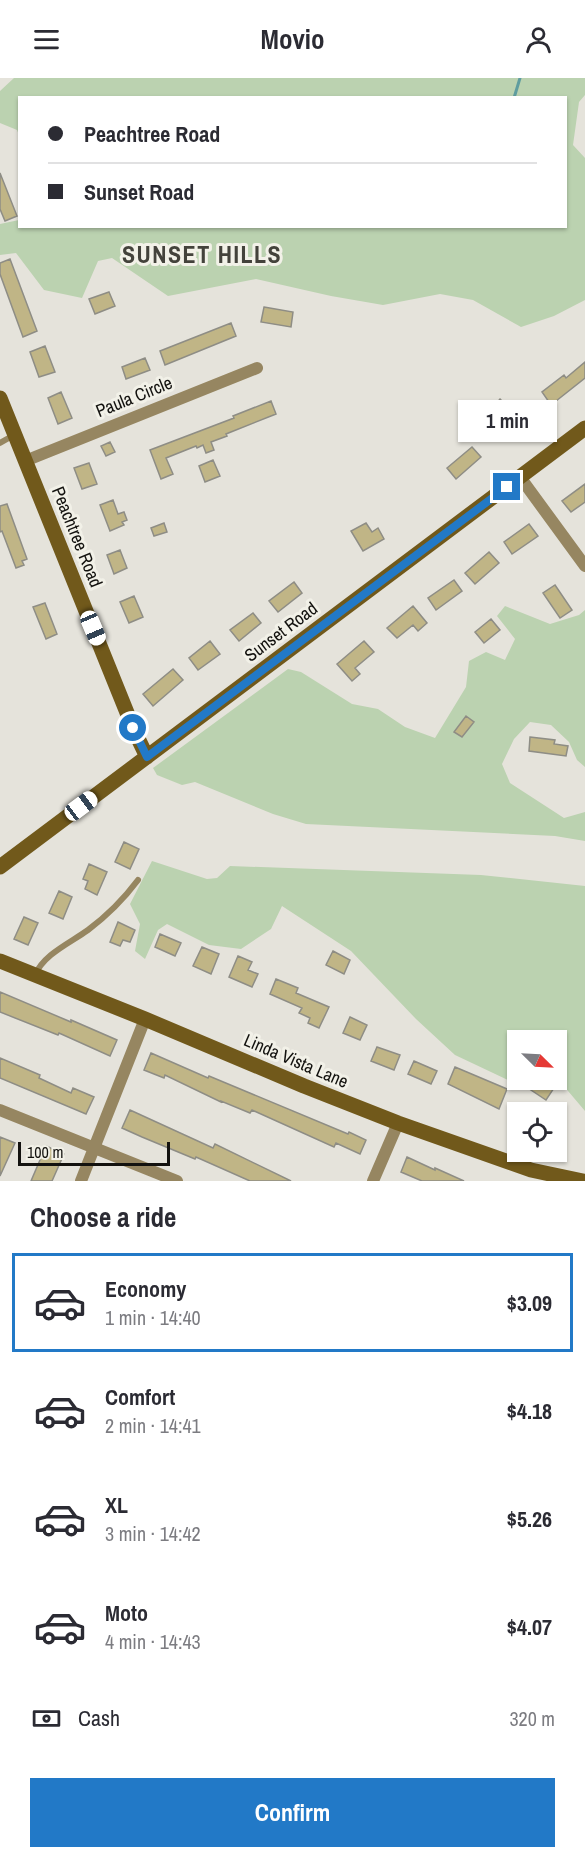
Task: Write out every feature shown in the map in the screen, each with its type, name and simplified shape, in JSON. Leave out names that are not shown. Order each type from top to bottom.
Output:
[{"type":"street","name":"Paula Circle","points":[[25,461],[257,368]]},
{"type":"street","name":"Peachtree Road","points":[[0,398],[147,757]]},
{"type":"street","name":"Sunset Road","points":[[0,867],[585,428]]},
{"type":"street","points":[[520,477],[585,566]]},
{"type":"street","name":"Linda Vista Lane","points":[[0,961],[304,1086],[530,1175],[583,1181]]},
{"type":"street","points":[[81,1181],[145,1019]]},
{"type":"street","points":[[0,1110],[177,1181]]},
{"type":"street","points":[[373,1181],[398,1123]]},
{"type":"lane","points":[[0,442],[15,435]]},
{"type":"lane","points":[[34,975],[40,964],[89,929],[124,900],[138,880]]},
{"type":"green space","points":[[14,78],[585,78],[585,95],[579,102],[573,145],[585,158],[585,300],[554,316],[521,327],[473,300],[440,294],[383,305],[256,279],[168,296],[112,258],[98,261],[82,298],[44,290],[16,253],[0,255],[0,224],[18,220],[18,228],[567,228],[567,96],[18,96],[18,132],[0,123],[0,91]]},
{"type":"green space","points":[[505,606],[550,624],[579,615],[585,610],[585,767],[577,760],[569,742],[551,725],[530,722],[514,739],[502,764],[510,783],[564,818],[585,812],[585,841],[555,836],[306,824],[273,814],[195,782],[182,785],[157,775],[153,768],[288,669],[301,672],[352,704],[378,709],[405,727],[435,738],[466,687],[469,661],[486,652],[505,660],[515,639],[497,616]]},
{"type":"green space","points":[[152,861],[207,879],[217,878],[230,866],[481,875],[585,886],[585,1111],[567,1090],[567,1030],[507,1030],[507,1080],[455,1055],[416,1019],[351,951],[282,906],[271,929],[241,949],[209,945],[167,924],[158,930],[145,959],[135,951],[140,924],[130,904]]},
{"type":"building","points":[[0,173],[17,216],[5,221],[0,209]]},
{"type":"building","points":[[10,259],[37,331],[23,337],[0,274],[0,263]]},
{"type":"building","points":[[109,292],[115,306],[95,314],[89,299]]},
{"type":"building","points":[[264,307],[293,312],[291,327],[261,322]]},
{"type":"building","points":[[231,323],[236,336],[165,365],[160,351]]},
{"type":"building","points":[[45,346],[55,372],[39,377],[30,352]]},
{"type":"building","points":[[145,358],[150,370],[126,379],[122,367]]},
{"type":"building","points":[[585,362],[585,378],[551,405],[542,392],[564,375],[566,378]]},
{"type":"building","points":[[61,392],[72,418],[58,424],[48,398]]},
{"type":"building","points":[[500,399],[517,417],[529,406],[537,415],[516,434],[492,408]]},
{"type":"building","points":[[271,401],[276,414],[211,442],[214,450],[206,453],[203,445],[197,448],[196,446],[166,458],[173,474],[161,479],[150,450],[234,418],[233,416]]},
{"type":"building","points":[[110,442],[115,452],[106,456],[101,446]]},
{"type":"building","points":[[472,447],[481,457],[456,479],[447,468]]},
{"type":"building","points":[[213,460],[220,476],[205,482],[199,466]]},
{"type":"building","points":[[89,463],[97,484],[82,489],[74,468]]},
{"type":"building","points":[[585,484],[585,502],[571,512],[562,501]]},
{"type":"building","points":[[113,500],[118,514],[124,512],[127,520],[122,522],[124,525],[110,531],[100,505]]},
{"type":"building","points":[[7,504],[27,559],[22,561],[24,565],[16,568],[2,531],[0,532],[0,506]]},
{"type":"building","points":[[164,523],[167,532],[154,536],[151,528]]},
{"type":"building","points":[[366,523],[372,532],[378,528],[384,539],[363,551],[351,531]]},
{"type":"building","points":[[529,524],[538,536],[512,554],[504,542]]},
{"type":"building","points":[[120,550],[127,568],[114,574],[107,555]]},
{"type":"building","points":[[489,552],[499,563],[475,584],[465,573]]},
{"type":"building","points":[[454,580],[462,591],[436,610],[428,598]]},
{"type":"building","points":[[294,582],[302,593],[278,612],[269,601]]},
{"type":"building","points":[[555,585],[572,610],[560,618],[543,593]]},
{"type":"building","points":[[134,596],[143,617],[129,623],[120,602]]},
{"type":"building","points":[[45,603],[57,634],[46,639],[33,607]]},
{"type":"building","points":[[413,606],[427,623],[418,631],[413,625],[397,638],[387,628]]},
{"type":"building","points":[[253,613],[261,623],[239,641],[230,630]]},
{"type":"building","points":[[491,619],[500,630],[484,643],[475,632]]},
{"type":"building","points":[[210,641],[220,654],[198,670],[189,658]]},
{"type":"building","points":[[364,641],[374,652],[355,668],[360,674],[352,681],[337,664]]},
{"type":"building","points":[[173,669],[183,680],[153,706],[143,694]]},
{"type":"building","points":[[466,716],[474,722],[462,737],[454,732]]},
{"type":"building","points":[[530,737],[555,740],[554,744],[568,746],[566,756],[529,751]]},
{"type":"building","points":[[124,842],[139,849],[130,869],[115,862]]},
{"type":"building","points":[[89,864],[107,872],[97,895],[85,889],[88,881],[83,879]]},
{"type":"building","points":[[59,891],[72,897],[63,919],[49,913]]},
{"type":"building","points":[[24,917],[38,923],[28,945],[14,939]]},
{"type":"building","points":[[118,922],[135,930],[130,942],[123,940],[120,946],[110,942]]},
{"type":"building","points":[[160,934],[181,943],[175,956],[155,947]]},
{"type":"building","points":[[202,947],[219,954],[211,974],[193,966]]},
{"type":"building","points":[[333,951],[350,960],[344,974],[326,965]]},
{"type":"building","points":[[238,956],[252,962],[248,970],[258,974],[252,987],[229,977]]},
{"type":"building","points":[[276,979],[298,988],[296,993],[329,1007],[319,1028],[308,1023],[310,1018],[299,1013],[302,1008],[270,994]]},
{"type":"building","points":[[0,992],[117,1040],[110,1056],[59,1033],[58,1035],[0,1012]]},
{"type":"building","points":[[350,1017],[367,1025],[360,1040],[343,1033]]},
{"type":"building","points":[[377,1047],[400,1055],[394,1070],[371,1061]]},
{"type":"building","points":[[151,1053],[366,1140],[360,1154],[336,1143],[334,1147],[252,1110],[250,1113],[221,1102],[165,1075],[164,1078],[144,1070]]},
{"type":"building","points":[[0,1058],[40,1075],[39,1078],[71,1093],[73,1088],[94,1097],[86,1114],[0,1078]]},
{"type":"building","points":[[414,1061],[437,1071],[431,1084],[408,1074]]},
{"type":"building","points":[[455,1067],[507,1089],[499,1109],[448,1084]]},
{"type":"building","points":[[531,1090],[553,1090],[546,1100]]},
{"type":"building","points":[[130,1110],[213,1148],[215,1144],[291,1181],[250,1181],[196,1157],[195,1159],[142,1137],[122,1128]]},
{"type":"building","points":[[0,1137],[15,1143],[0,1176]]},
{"type":"building","points":[[46,1146],[64,1154],[52,1181],[31,1181]]},
{"type":"building","points":[[407,1157],[464,1181],[422,1181],[401,1172]]},
{"type":"waterway","points":[[515,96],[520,78]]},
{"type":"district","name":"SUNSET HILLS","points":[[202,255]]},
{"type":"route","points":[[133,728],[147,757],[507,487]]}]
